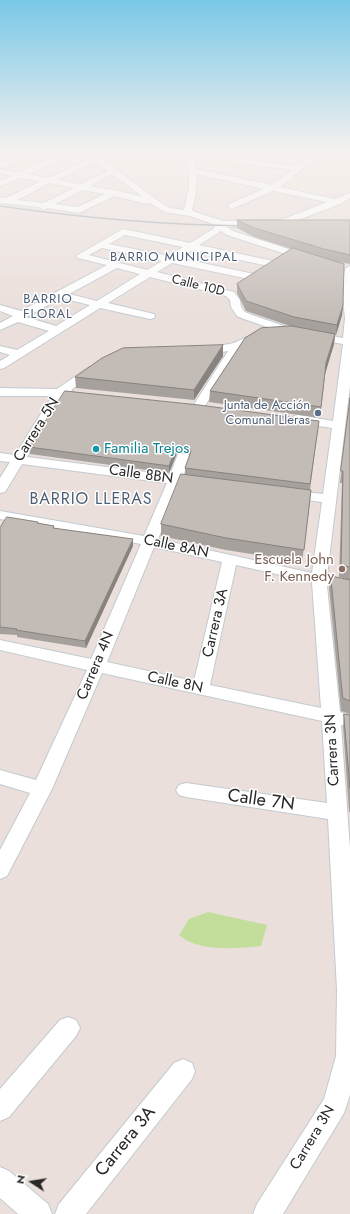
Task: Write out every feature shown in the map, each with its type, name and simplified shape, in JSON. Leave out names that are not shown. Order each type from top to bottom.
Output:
[{"type":"street","points":[[67,209],[79,210],[82,209]]},
{"type":"street","points":[[165,209],[192,214],[230,233],[319,262]]},
{"type":"street","points":[[188,209],[192,214]]},
{"type":"street","points":[[0,366],[220,227],[282,223],[319,209]]},
{"type":"street","points":[[100,245],[124,232],[190,247],[230,252],[273,264],[236,290]]},
{"type":"street","points":[[100,245],[254,277]]},
{"type":"street","name":"Calle 10D","points":[[100,245],[80,256],[112,266],[146,274],[236,290],[236,308],[240,314],[291,332],[349,342]]},
{"type":"street","points":[[0,327],[112,266]]},
{"type":"street","name":"Carrera 3N","points":[[268,1214],[342,1098],[348,1056],[349,990],[341,819],[319,579],[329,499],[342,429],[350,318],[347,289],[348,269]]},
{"type":"street","points":[[58,295],[150,316]]},
{"type":"street","points":[[0,308],[57,330]]},
{"type":"street","points":[[190,352],[212,351],[237,346],[258,334],[291,332]]},
{"type":"street","points":[[199,406],[237,346]]},
{"type":"street","points":[[0,349],[18,354]]},
{"type":"street","points":[[0,398],[61,392],[100,364]]},
{"type":"street","points":[[0,392],[61,392],[84,394]]},
{"type":"street","name":"Carrera 5N","points":[[0,489],[61,392]]},
{"type":"street","points":[[184,404],[215,408]]},
{"type":"street","points":[[284,417],[342,429]]},
{"type":"street","name":"Calle 8BN","points":[[0,456],[198,482]]},
{"type":"street","name":"Carrera 4N","points":[[0,870],[42,789],[97,666],[148,541],[175,480],[183,457]]},
{"type":"street","points":[[275,492],[329,499]]},
{"type":"street","name":"Calle 8AN","points":[[0,516],[148,541],[350,586]]},
{"type":"street","name":"Carrera 3A","points":[[201,688],[230,559]]},
{"type":"street","name":"Calle 8N","points":[[0,645],[350,721]]},
{"type":"street","points":[[0,777],[42,789]]},
{"type":"street","name":"Calle 7N","points":[[186,790],[341,819]]},
{"type":"street","points":[[0,1108],[68,1028]]},
{"type":"street","name":"Carrera 3A","points":[[68,1214],[183,1071]]},
{"type":"street","points":[[0,1180],[38,1214]]},
{"type":"green space","points":[[208,912],[267,925],[261,946],[230,948],[208,947],[197,945],[179,935],[189,919]]},
{"type":"building","points":[[237,220],[350,220],[350,255],[324,249],[254,228]]},
{"type":"building","points":[[293,248],[344,264],[343,305],[337,325],[294,317],[246,301],[237,284]]},
{"type":"building","points":[[292,326],[335,334],[326,363],[321,407],[210,391],[245,338],[261,328]]},
{"type":"building","points":[[223,345],[194,390],[75,377],[102,358],[123,348]]},
{"type":"building","points":[[65,391],[199,405],[319,421],[310,484],[185,468],[191,451],[188,446],[177,446],[169,466],[29,447]]},
{"type":"building","points":[[350,398],[350,567],[341,565],[343,471],[341,471]]},
{"type":"building","points":[[181,474],[311,490],[304,550],[226,538],[161,524]]},
{"type":"building","points":[[7,517],[38,522],[37,523],[54,526],[53,528],[133,539],[85,641],[0,627],[0,528]]},
{"type":"building","points":[[331,576],[350,580],[350,701],[343,698]]},
{"type":"building","points":[[344,714],[350,715],[350,788]]},
{"type":"railway","points":[[21,209],[124,220],[248,226]]},
{"type":"place","name":"Junta de Acción Comunal Lleras","points":[[318,413]]},
{"type":"place","name":"Familia Trejos","points":[[96,449]]},
{"type":"place","name":"Escuela John F. Kennedy","points":[[342,569]]},
{"type":"district","name":"BARRIO MUNICIPAL","points":[[174,258]]},
{"type":"district","name":"BARRIO FLORAL","points":[[48,308]]},
{"type":"district","name":"BARRIO LLERAS","points":[[91,500]]}]
